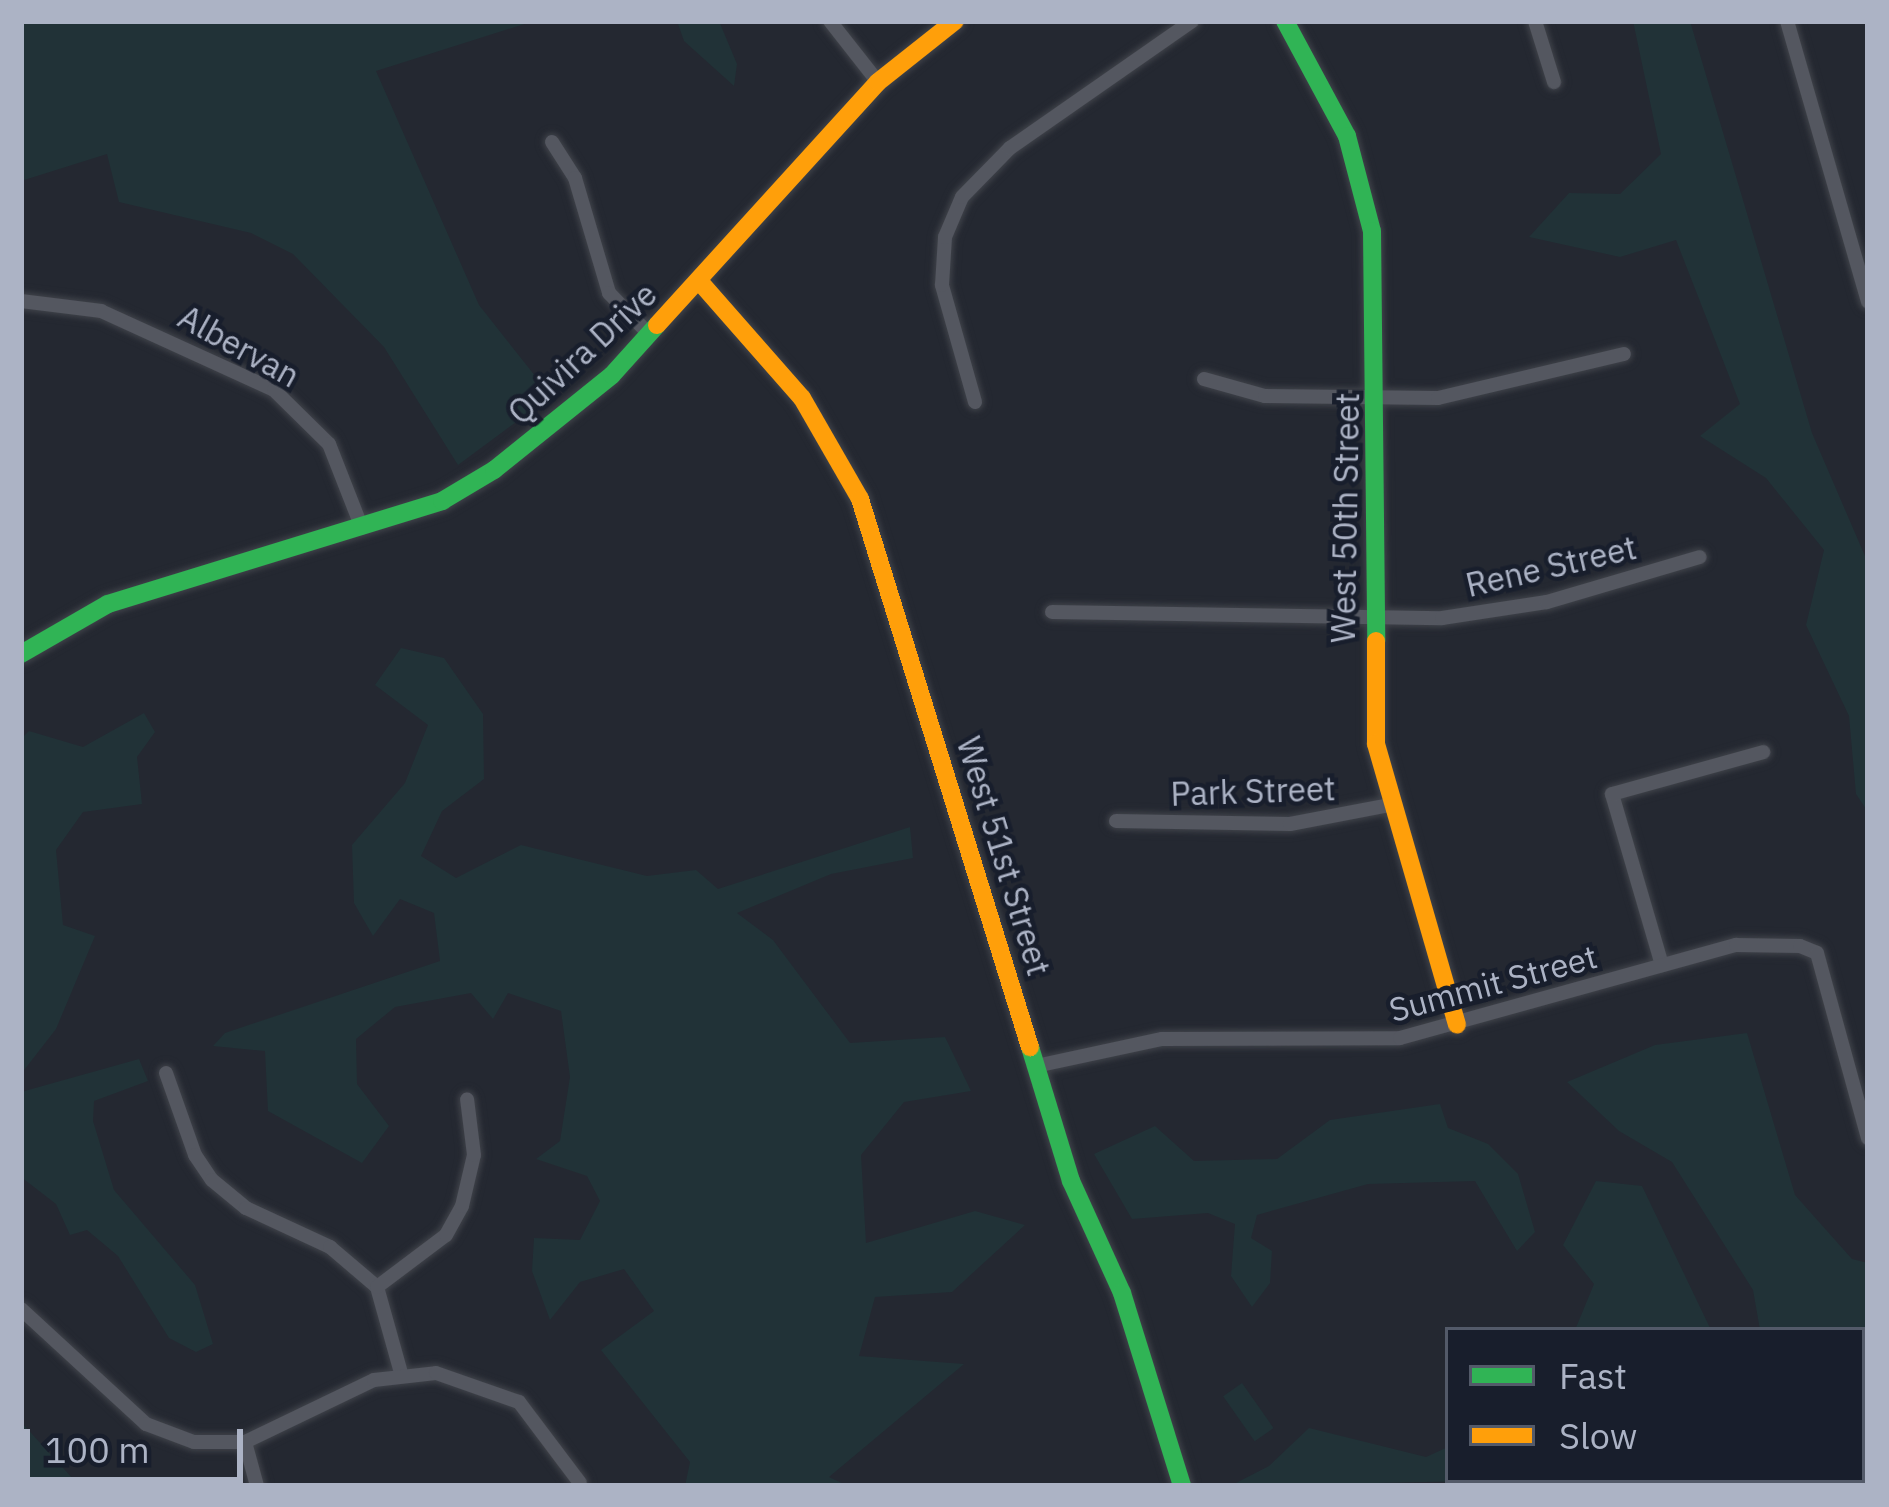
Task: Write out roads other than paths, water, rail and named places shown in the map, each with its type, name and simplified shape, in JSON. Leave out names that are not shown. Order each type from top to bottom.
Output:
[{"type":"street","points":[[830,21],[878,82]]},
{"type":"street","name":"Quivira Drive","points":[[21,654],[92,612],[442,501],[508,461],[571,412],[700,282],[878,82],[955,21]]},
{"type":"street","points":[[975,402],[942,285],[945,237],[962,197],[1010,148],[1192,21]]},
{"type":"street","name":"West 50th Street","points":[[1285,21],[1328,92],[1362,184],[1378,279],[1376,744],[1456,1025]]},
{"type":"street","points":[[1534,21],[1554,82]]},
{"type":"street","points":[[1787,21],[1868,302]]},
{"type":"street","points":[[552,142],[575,178],[609,293],[649,334]]},
{"type":"street","name":"West 51st Street","points":[[700,282],[802,398],[860,499],[1071,1180],[1128,1311],[1182,1486]]},
{"type":"street","name":"Albervan","points":[[21,301],[119,317],[274,390],[329,444],[362,528]]},
{"type":"street","points":[[1204,379],[1247,394],[1378,398],[1476,393],[1624,354]]},
{"type":"street","name":"Rene Street","points":[[1052,612],[1373,618],[1546,602],[1700,557]]},
{"type":"street","points":[[1662,965],[1612,794],[1763,752]]},
{"type":"street","name":"Park Street","points":[[1116,820],[1290,824],[1390,806]]},
{"type":"street","name":"Summit Street","points":[[1036,1066],[1162,1039],[1374,1042],[1456,1025],[1736,945],[1817,953],[1868,1138]]},
{"type":"street","points":[[166,1073],[195,1155],[212,1180],[246,1208],[330,1247],[376,1287],[401,1373]]},
{"type":"street","points":[[376,1287],[446,1235],[462,1206],[474,1155],[466,1099]]},
{"type":"street","points":[[21,1309],[146,1424],[194,1442],[245,1442],[401,1373],[465,1378],[519,1402],[580,1483]]},
{"type":"street","points":[[245,1442],[257,1486]]}]
